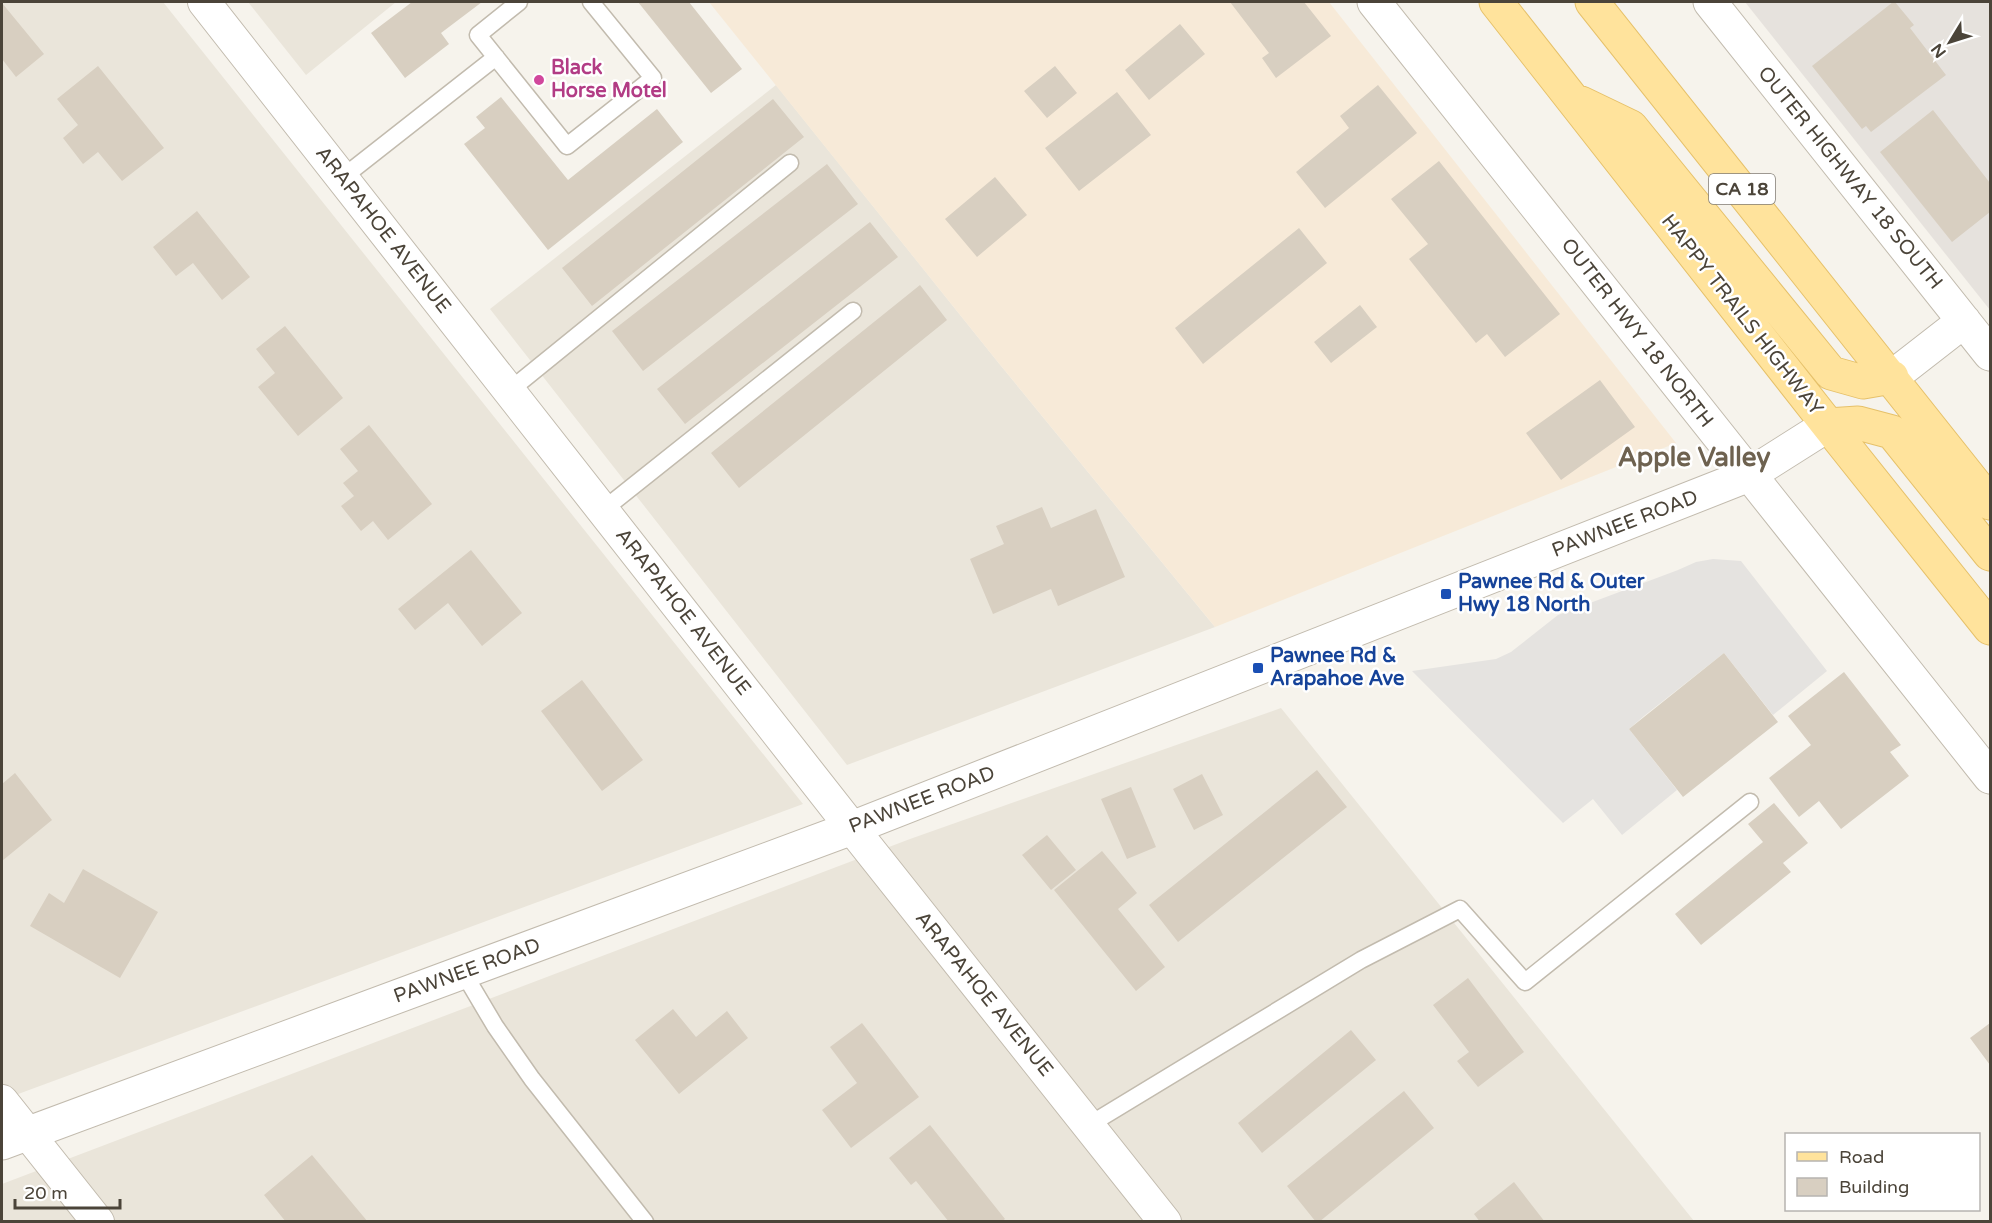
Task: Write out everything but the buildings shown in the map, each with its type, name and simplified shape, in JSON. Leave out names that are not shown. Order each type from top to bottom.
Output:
[{"type":"main road","name":"HAPPY TRAILS HIGHWAY","points":[[1496,2],[1990,628]]},
{"type":"main road","name":"CA 18","points":[[1592,2],[1990,503]]},
{"type":"main road","points":[[1574,99],[1631,127],[1831,373],[1863,382],[1892,377]]},
{"type":"main road","points":[[1828,425],[1858,423],[1892,432],[1990,554]]},
{"type":"street","name":"ARAPAHOE AVENUE","points":[[204,2],[852,828],[1165,1221]]},
{"type":"street","name":"OUTER HWY 18 NORTH","points":[[1374,2],[1990,777]]},
{"type":"street","name":"OUTER HIGHWAY 18 SOUTH","points":[[1710,2],[1990,354]]},
{"type":"street","points":[[1892,377],[1964,321]]},
{"type":"street","name":"PAWNEE ROAD","points":[[14,1138],[852,828],[1749,475],[1828,425]]},
{"type":"street","points":[[2,1101],[14,1138],[98,1221]]},
{"type":"lane","points":[[519,2],[478,35],[567,146],[653,78],[591,2]]},
{"type":"lane","points":[[342,178],[496,57]]},
{"type":"lane","points":[[509,391],[790,163]]},
{"type":"lane","points":[[603,510],[853,311]]},
{"type":"lane","points":[[1089,1125],[1361,960],[1460,909],[1525,982],[1750,802]]},
{"type":"lane","points":[[463,972],[495,1026],[532,1079],[645,1221]]},
{"type":"shaded area","points":[[2,2],[163,2],[803,804],[2,1100]]},
{"type":"shaded area","points":[[248,2],[396,2],[306,75]]},
{"type":"shaded area","points":[[709,2],[1329,2],[1676,443],[1215,627],[997,361]]},
{"type":"shaded area","points":[[1745,2],[1990,2],[1990,310]]},
{"type":"shaded area","points":[[776,85],[997,361],[1215,627],[847,765],[490,309]]},
{"type":"shaded area","points":[[1713,559],[1741,561],[1827,671],[1773,715],[1724,653],[1644,716],[1629,729],[1677,790],[1622,835],[1593,799],[1563,823],[1412,671],[1496,659],[1511,652],[1558,615],[1696,562]]},
{"type":"shaded area","points":[[1281,708],[1694,1221],[2,1222],[2,1184],[910,839]]},
{"type":"place","name":"Black Horse Motel","points":[[539,80]]},
{"type":"place","name":"Pawnee Rd & Outer Hwy 18 North","points":[[1446,594]]},
{"type":"place","name":"Pawnee Rd & Arapahoe Ave","points":[[1258,668]]},
{"type":"district","name":"Apple Valley","points":[[1694,457]]}]
